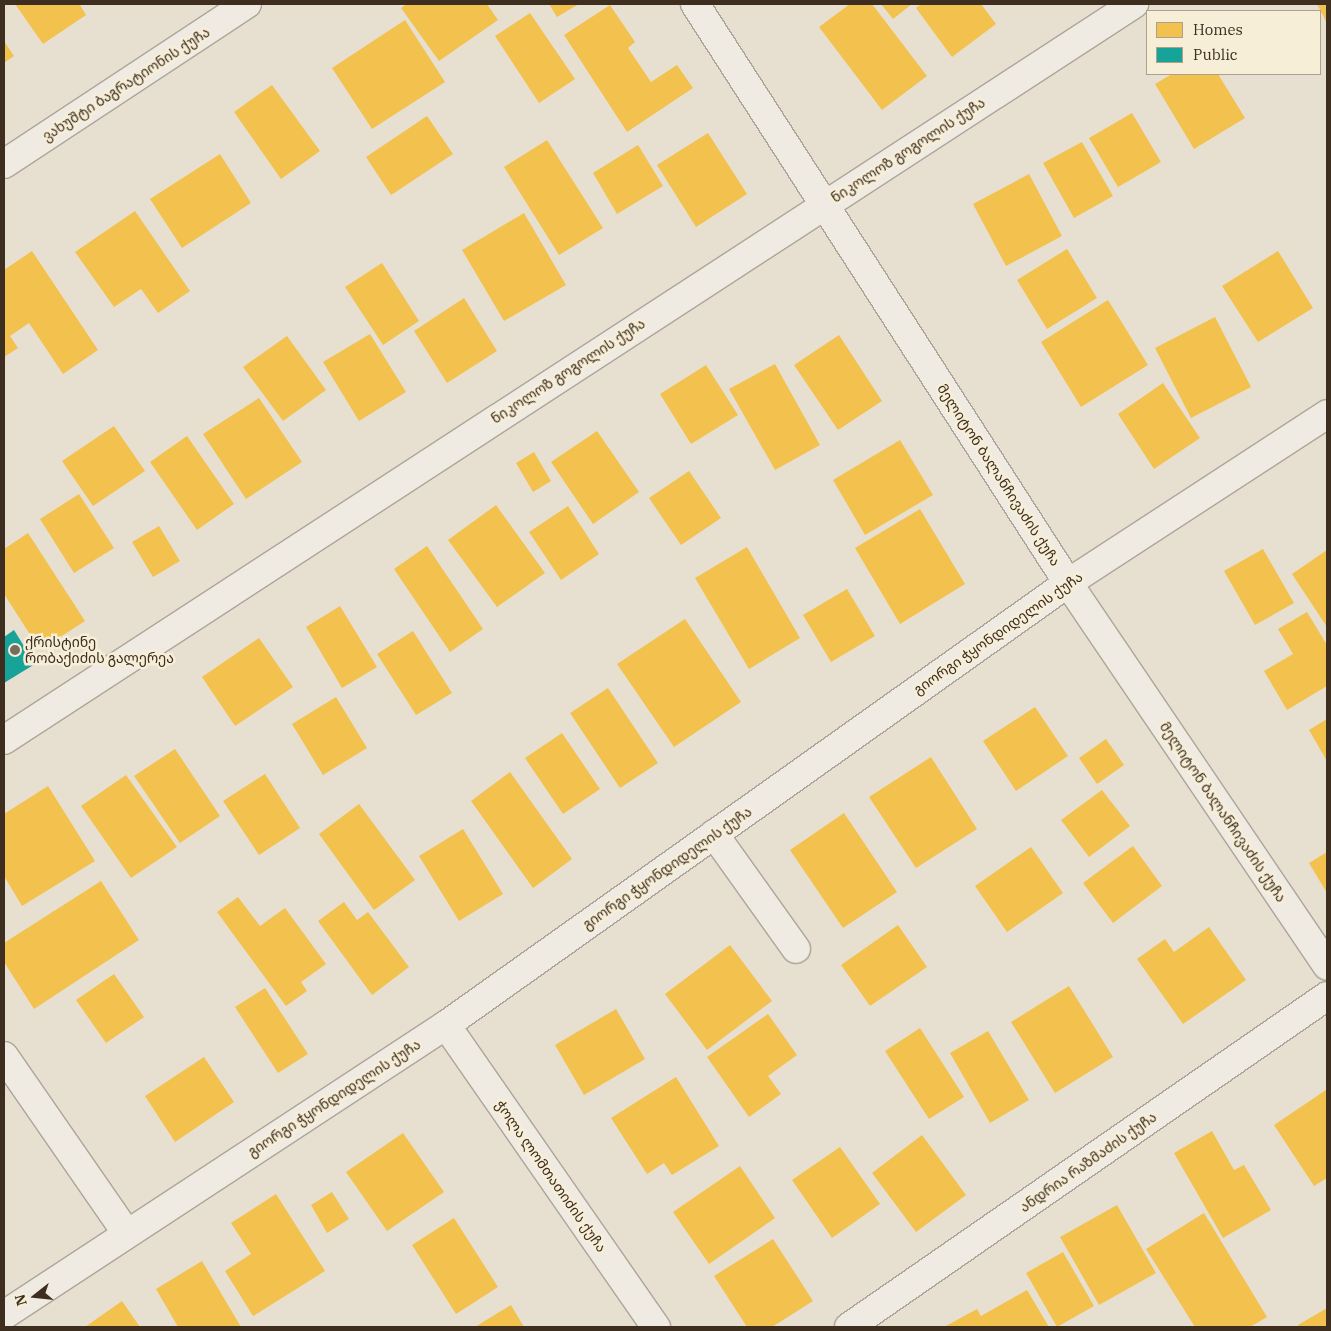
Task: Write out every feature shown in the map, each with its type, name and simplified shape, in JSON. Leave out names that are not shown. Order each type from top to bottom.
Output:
[{"type":"street","name":"ვახუშტი ბაგრატიონის ქუჩა","points":[[4,164],[247,4]]},
{"type":"street","name":"მელიტონ ბალანჩივაძის ქუჩა","points":[[695,4],[1068,583],[1327,965]]},
{"type":"street","name":"ნიკოლოზ გოგოლის ქუჩა","points":[[4,740],[824,203],[1134,4]]},
{"type":"street","name":"გიორგი ჭყონდიდელის ქუჩა","points":[[4,1315],[126,1232],[446,1025],[1068,583],[1327,414]]},
{"type":"street","points":[[714,834],[796,949]]},
{"type":"street","name":"ანდრია რაზმაძის ქუჩა","points":[[849,1327],[1327,996]]},
{"type":"street","name":"ჭოლა ლომთათიძის ქუჩა","points":[[446,1025],[656,1327]]},
{"type":"street","points":[[4,1056],[126,1232]]},
{"type":"building: Homes","points":[[15,4],[82,4],[80,5],[86,15],[43,44]]},
{"type":"building: Homes","points":[[407,4],[487,4],[498,20],[439,61],[401,8]]},
{"type":"building: Homes","points":[[549,4],[579,4],[557,17]]},
{"type":"building: Homes","points":[[850,4],[872,4],[927,76],[882,110],[819,27]]},
{"type":"building: Homes","points":[[881,4],[912,4],[893,19]]},
{"type":"building: Homes","points":[[921,4],[981,4],[996,24],[952,57],[916,8]]},
{"type":"building: Homes","points":[[1317,4],[1327,4],[1327,23],[1321,10]]},
{"type":"building: Homes","points":[[610,5],[635,42],[628,48],[651,82],[677,65],[693,88],[627,132],[564,35]]},
{"type":"building: Homes","points":[[530,13],[575,79],[539,103],[495,36]]},
{"type":"building: Homes","points":[[405,20],[445,82],[372,129],[332,68]]},
{"type":"building: Homes","points":[[4,41],[14,56],[4,63]]},
{"type":"building: Homes","points":[[1170,75],[1219,75],[1245,118],[1194,149],[1155,84]]},
{"type":"building: Homes","points":[[272,85],[320,151],[281,179],[234,112]]},
{"type":"building: Homes","points":[[1132,113],[1161,162],[1118,187],[1089,138]]},
{"type":"building: Homes","points":[[427,116],[453,154],[391,195],[366,157]]},
{"type":"building: Homes","points":[[708,133],[747,194],[696,227],[657,165]]},
{"type":"building: Homes","points":[[547,140],[603,228],[559,255],[504,167]]},
{"type":"building: Homes","points":[[1082,142],[1113,196],[1074,218],[1043,163]]},
{"type":"building: Homes","points":[[638,145],[663,186],[617,214],[593,173]]},
{"type":"building: Homes","points":[[220,154],[251,203],[182,248],[150,199]]},
{"type":"building: Homes","points":[[1029,174],[1062,236],[1006,266],[973,204]]},
{"type":"building: Homes","points":[[135,211],[190,291],[158,313],[141,289],[114,307],[75,252]]},
{"type":"building: Homes","points":[[524,213],[566,285],[504,321],[462,250]]},
{"type":"building: Homes","points":[[1067,249],[1097,298],[1047,329],[1017,280]]},
{"type":"building: Homes","points":[[32,251],[98,350],[63,374],[29,323],[10,336],[18,348],[4,357],[4,270]]},
{"type":"building: Homes","points":[[1278,251],[1313,308],[1258,342],[1222,286]]},
{"type":"building: Homes","points":[[382,263],[419,321],[383,345],[345,287]]},
{"type":"building: Homes","points":[[464,298],[497,351],[447,383],[414,331]]},
{"type":"building: Homes","points":[[1108,300],[1148,365],[1081,407],[1041,342]]},
{"type":"building: Homes","points":[[1215,317],[1251,387],[1191,418],[1155,348]]},
{"type":"building: Homes","points":[[370,334],[406,392],[359,421],[323,362]]},
{"type":"building: Homes","points":[[839,335],[882,401],[838,430],[794,365]]},
{"type":"building: Homes","points":[[287,336],[326,390],[283,421],[243,367]]},
{"type":"building: Homes","points":[[775,364],[820,445],[775,470],[729,389]]},
{"type":"building: Homes","points":[[706,365],[738,415],[691,444],[660,394]]},
{"type":"building: Homes","points":[[1163,383],[1200,438],[1154,469],[1118,414]]},
{"type":"building: Homes","points":[[259,398],[302,462],[246,499],[203,434]]},
{"type":"building: Homes","points":[[114,426],[145,471],[93,506],[62,461]]},
{"type":"building: Homes","points":[[597,431],[639,492],[593,524],[551,462]]},
{"type":"building: Homes","points":[[187,436],[234,504],[197,530],[150,462]]},
{"type":"building: Homes","points":[[900,440],[933,495],[865,535],[833,480]]},
{"type":"building: Homes","points":[[534,452],[551,481],[533,492],[516,463]]},
{"type":"building: Homes","points":[[689,471],[721,518],[681,545],[649,498]]},
{"type":"building: Homes","points":[[79,494],[114,548],[74,573],[40,519]]},
{"type":"building: Homes","points":[[496,505],[545,573],[497,607],[448,540]]},
{"type":"building: Homes","points":[[568,506],[599,554],[561,580],[529,532]]},
{"type":"building: Homes","points":[[920,509],[965,584],[900,624],[855,548]]},
{"type":"building: Homes","points":[[159,526],[180,561],[153,577],[132,542]]},
{"type":"building: Homes","points":[[28,533],[85,621],[40,650],[4,594],[4,549]]},
{"type":"building: Homes","points":[[427,546],[483,629],[450,652],[394,569]]},
{"type":"building: Homes","points":[[747,547],[800,638],[749,669],[695,578]]},
{"type":"building: Homes","points":[[1263,549],[1294,603],[1255,625],[1224,571]]},
{"type":"building: Homes","points":[[1327,550],[1327,627],[1292,574]]},
{"type":"building: Homes","points":[[847,589],[875,636],[831,662],[803,615]]},
{"type":"building: Homes","points":[[340,606],[377,667],[342,688],[306,627]]},
{"type":"building: Homes","points":[[1307,612],[1327,645],[1327,686],[1287,710],[1264,671],[1293,654],[1278,629]]},
{"type":"building: Homes","points":[[685,619],[741,702],[674,747],[617,664]]},
{"type":"building: Homes","points":[[413,631],[452,693],[416,715],[377,654]]},
{"type":"building: Homes","points":[[259,638],[293,687],[235,726],[202,677]]},
{"type":"building: Homes","points":[[608,688],[658,763],[620,788],[570,713]]},
{"type":"building: Homes","points":[[336,697],[367,748],[323,775],[292,724]]},
{"type":"building: Homes","points":[[1035,707],[1068,756],[1016,791],[983,741]]},
{"type":"building: Homes","points":[[1327,719],[1327,761],[1309,730]]},
{"type":"building: Homes","points":[[562,733],[600,789],[563,814],[525,758]]},
{"type":"building: Homes","points":[[1106,739],[1124,765],[1097,784],[1079,758]]},
{"type":"building: Homes","points":[[175,749],[220,816],[180,843],[134,776]]},
{"type":"building: Homes","points":[[931,757],[977,829],[916,868],[869,797]]},
{"type":"building: Homes","points":[[510,772],[572,859],[533,888],[471,801]]},
{"type":"building: Homes","points":[[265,774],[300,828],[259,855],[223,801]]},
{"type":"building: Homes","points":[[126,775],[177,847],[131,878],[81,806]]},
{"type":"building: Homes","points":[[48,786],[95,861],[22,906],[4,876],[4,814]]},
{"type":"building: Homes","points":[[1102,790],[1130,826],[1089,857],[1061,820]]},
{"type":"building: Homes","points":[[359,804],[415,880],[374,910],[319,834]]},
{"type":"building: Homes","points":[[844,813],[897,892],[843,928],[790,850]]},
{"type":"building: Homes","points":[[463,829],[503,894],[459,921],[419,856]]},
{"type":"building: Homes","points":[[1133,846],[1162,886],[1113,923],[1083,883]]},
{"type":"building: Homes","points":[[1031,847],[1063,893],[1007,932],[975,886]]},
{"type":"building: Homes","points":[[1327,852],[1327,893],[1309,863]]},
{"type":"building: Homes","points":[[101,881],[139,940],[34,1009],[4,962],[4,943]]},
{"type":"building: Homes","points":[[238,897],[260,926],[285,908],[326,964],[301,982],[307,991],[286,1006],[217,912]]},
{"type":"building: Homes","points":[[344,902],[357,920],[368,912],[409,967],[372,995],[318,921]]},
{"type":"building: Homes","points":[[898,925],[927,967],[870,1006],[841,965]]},
{"type":"building: Homes","points":[[1209,927],[1246,980],[1183,1024],[1137,959],[1165,939],[1174,952]]},
{"type":"building: Homes","points":[[730,945],[772,1001],[707,1050],[665,994]]},
{"type":"building: Homes","points":[[114,974],[144,1017],[106,1043],[76,1000]]},
{"type":"building: Homes","points":[[1069,986],[1113,1057],[1055,1093],[1011,1022]]},
{"type":"building: Homes","points":[[265,988],[308,1054],[278,1073],[235,1007]]},
{"type":"building: Homes","points":[[616,1009],[645,1059],[584,1095],[555,1045]]},
{"type":"building: Homes","points":[[768,1014],[797,1055],[768,1076],[781,1094],[749,1117],[707,1057]]},
{"type":"building: Homes","points":[[920,1028],[964,1097],[929,1119],[885,1051]]},
{"type":"building: Homes","points":[[988,1031],[1029,1100],[990,1123],[950,1053]]},
{"type":"building: Homes","points":[[204,1057],[234,1102],[175,1142],[145,1096]]},
{"type":"building: Homes","points":[[676,1077],[719,1146],[672,1175],[664,1163],[647,1174],[611,1118]]},
{"type":"building: Homes","points":[[1326,1090],[1327,1178],[1314,1186],[1274,1125]]},
{"type":"building: Homes","points":[[1212,1131],[1234,1170],[1244,1165],[1271,1210],[1223,1238],[1174,1153]]},
{"type":"building: Homes","points":[[403,1133],[444,1192],[387,1231],[346,1172]]},
{"type":"building: Homes","points":[[922,1135],[966,1195],[916,1232],[872,1173]]},
{"type":"building: Homes","points":[[840,1147],[880,1204],[832,1238],[792,1180]]},
{"type":"building: Homes","points":[[740,1166],[775,1218],[709,1264],[673,1212]]},
{"type":"building: Homes","points":[[332,1192],[349,1219],[327,1233],[311,1205]]},
{"type":"building: Homes","points":[[276,1194],[325,1271],[253,1316],[225,1271],[251,1254],[231,1223]]},
{"type":"building: Homes","points":[[1117,1205],[1156,1273],[1099,1305],[1060,1237]]},
{"type":"building: Homes","points":[[1204,1213],[1267,1317],[1250,1327],[1195,1327],[1146,1249]]},
{"type":"building: Homes","points":[[454,1218],[498,1287],[456,1314],[412,1245]]},
{"type":"building: Homes","points":[[773,1239],[813,1301],[772,1327],[747,1327],[714,1276]]},
{"type":"building: Homes","points":[[1063,1252],[1094,1306],[1057,1327],[1026,1273]]},
{"type":"building: Homes","points":[[202,1261],[241,1327],[178,1327],[156,1289]]},
{"type":"building: Homes","points":[[1027,1290],[1049,1327],[944,1327],[977,1309],[981,1316]]},
{"type":"building: Homes","points":[[122,1301],[140,1327],[85,1327]]},
{"type":"building: Homes","points":[[511,1305],[524,1327],[475,1327]]},
{"type":"building: Homes","points":[[1327,1308],[1327,1327],[1299,1327],[1298,1325]]},
{"type":"building: Public","name":"ქრისტინე რობაქიძის გალერეა","points":[[14,630],[35,664],[4,683],[4,637]]},
{"type":"place","name":"ქრისტინე რობაქიძის გალერეა","points":[[15,650]]}]
